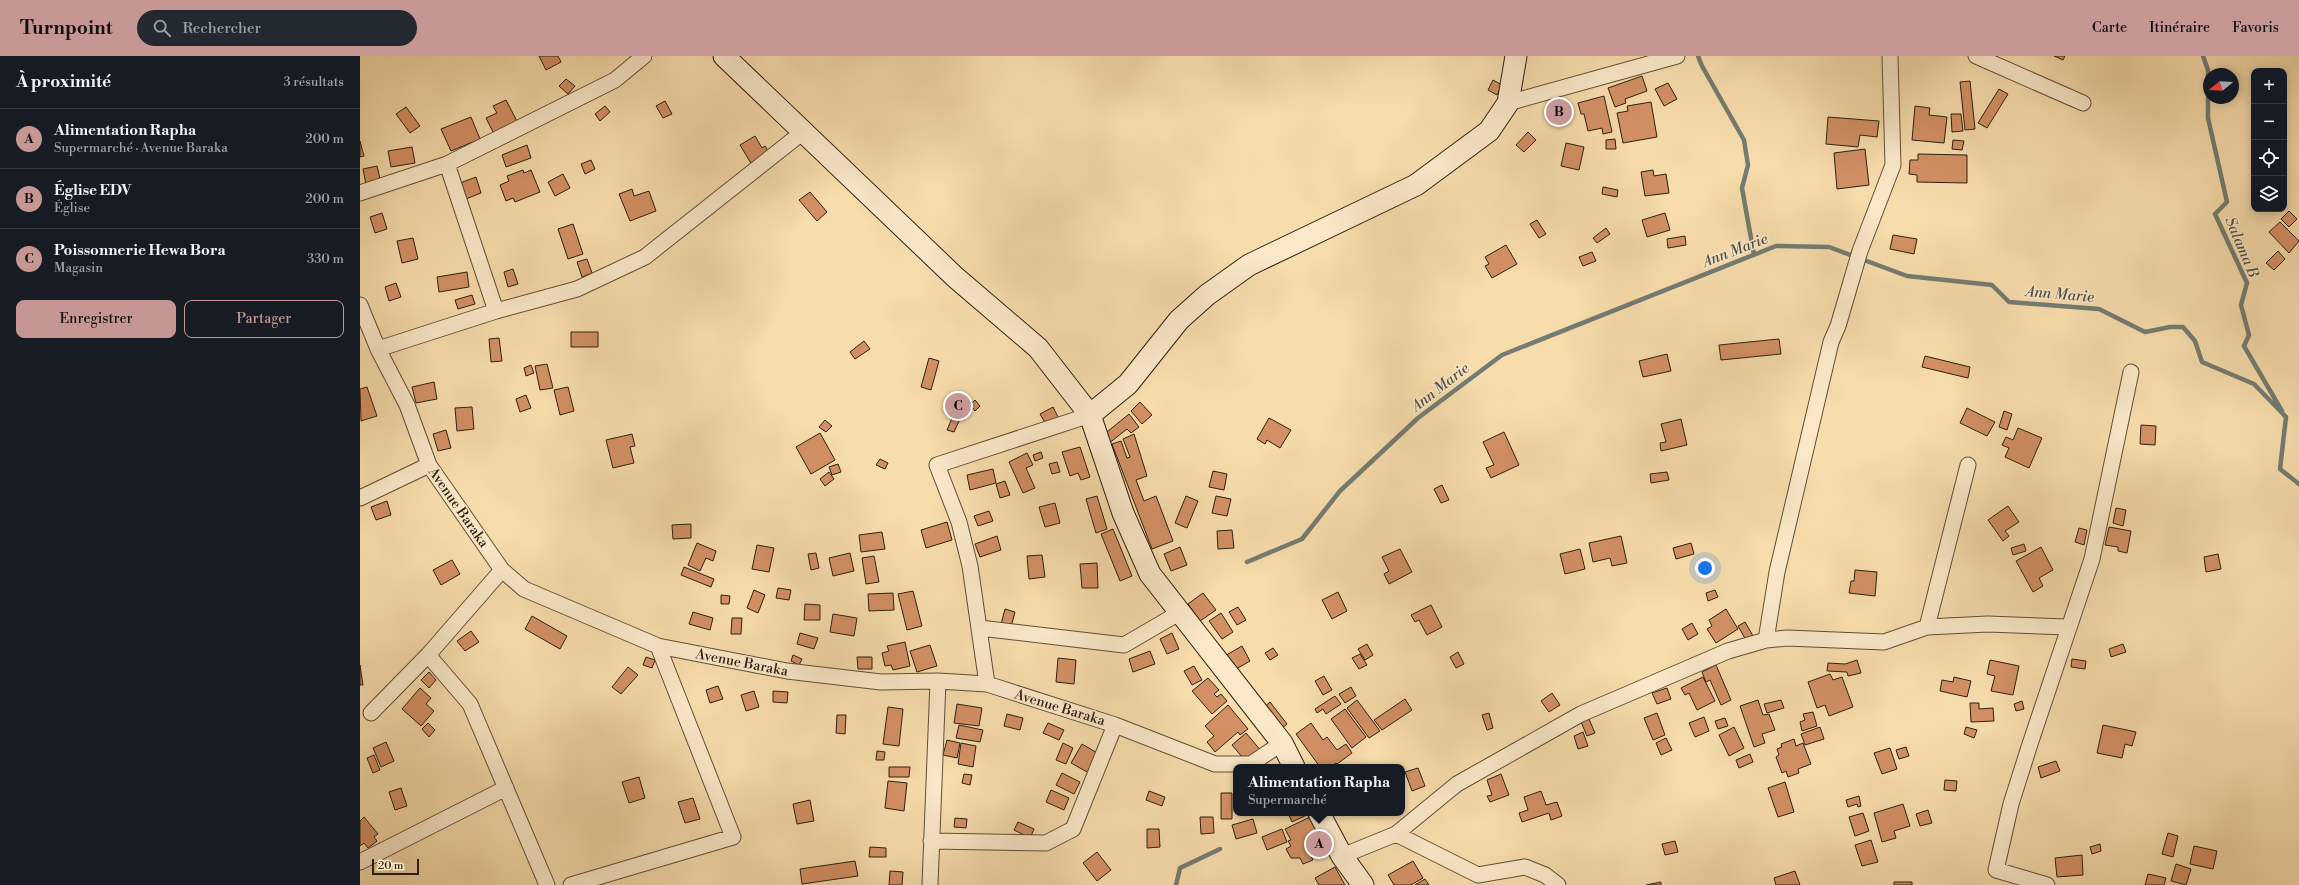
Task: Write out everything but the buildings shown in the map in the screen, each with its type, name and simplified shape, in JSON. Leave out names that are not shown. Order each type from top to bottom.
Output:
[{"type":"street","points":[[360,193],[447,164],[615,80],[644,56]]},
{"type":"street","points":[[724,56],[955,276],[1038,348],[1090,415],[1123,513],[1150,574],[1282,743],[1292,764]]},
{"type":"street","points":[[987,684],[970,566],[959,522],[937,465],[1090,415],[1128,384],[1179,320],[1207,296],[1249,265],[1416,185],[1489,131],[1508,103],[1516,56]]},
{"type":"street","points":[[1508,103],[1677,56]]},
{"type":"street","points":[[1766,640],[1777,572],[1831,342],[1838,326],[1860,251],[1892,164],[1890,56]]},
{"type":"street","points":[[1976,56],[2083,102]]},
{"type":"street","points":[[378,349],[496,311],[577,289],[645,257],[803,132]]},
{"type":"street","points":[[447,164],[496,311]]},
{"type":"street","name":"Avenue Baraka","points":[[360,305],[378,349],[407,405],[429,465],[502,570],[524,589],[658,646],[795,672],[881,682],[938,681],[987,684],[1115,725],[1215,764],[1250,764],[1282,743]]},
{"type":"street","points":[[2047,885],[1996,870],[2012,804],[2068,627],[2092,559],[2131,372]]},
{"type":"street","points":[[360,498],[429,465]]},
{"type":"street","points":[[1927,627],[1968,465]]},
{"type":"street","points":[[371,713],[428,655],[502,570]]},
{"type":"street","points":[[980,628],[1124,645],[1179,613]]},
{"type":"street","points":[[1342,856],[1396,834],[1457,784],[1580,714],[1728,651],[1766,640],[1787,638],[1884,642],[1927,627],[1988,624],[2068,627]]},
{"type":"street","points":[[571,885],[733,837],[658,646]]},
{"type":"street","points":[[428,655],[470,704],[547,885]]},
{"type":"street","points":[[930,885],[938,681]]},
{"type":"street","points":[[931,841],[1046,843],[1073,828],[1115,725]]},
{"type":"street","points":[[360,862],[506,788]]},
{"type":"street","points":[[1321,816],[1342,856],[1363,885]]},
{"type":"street","points":[[1396,834],[1478,875],[1525,867],[1545,875],[1558,885]]},
{"type":"waterway","points":[[1698,56],[1702,66],[1744,140],[1748,165],[1742,188],[1754,255]]},
{"type":"waterway","name":"Salama B","points":[[2203,56],[2208,70],[2208,118],[2227,202],[2215,214],[2247,283],[2241,305],[2249,335],[2244,346],[2282,411]]},
{"type":"waterway","name":"Ann Marie","points":[[1247,562],[1302,539],[1340,491],[1418,418],[1502,355],[1776,246],[1829,247],[1907,276],[1992,285],[2009,302],[2099,309],[2145,332],[2170,327],[2183,327],[2195,341],[2202,362],[2254,384],[2286,417]]},
{"type":"waterway","name":"Ann Marie","points":[[2286,417],[2280,469],[2299,484]]},
{"type":"waterway","points":[[1176,885],[1180,868],[1220,849]]},
{"type":"place","name":"Église EDV","points":[[1559,112]]},
{"type":"place","name":"Poissonnerie Hewa Bora","points":[[958,406]]},
{"type":"place","name":"Alimentation Rapha","points":[[1319,844]]}]
